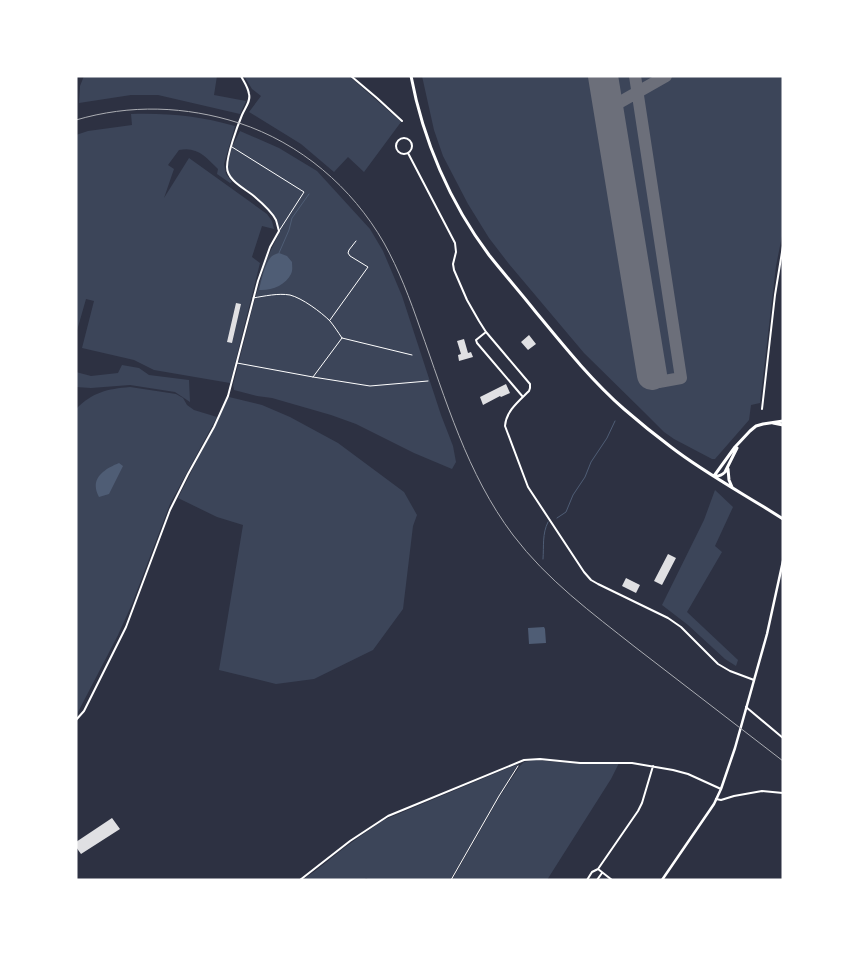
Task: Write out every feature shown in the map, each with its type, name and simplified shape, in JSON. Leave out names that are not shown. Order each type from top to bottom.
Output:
[{"type":"main road","points":[[411,76],[421,119],[441,173],[464,218],[488,254],[584,368],[624,409],[672,448],[783,519]]},
{"type":"main road","points":[[714,476],[735,447],[756,426],[783,421]]},
{"type":"main road","points":[[773,423],[783,425]]},
{"type":"main road","points":[[714,476],[722,475],[728,467],[739,443]]},
{"type":"main road","points":[[728,467],[732,488]]},
{"type":"street","points":[[77,719],[84,711],[126,627],[170,510],[214,427],[228,396],[263,264],[278,231],[276,221],[269,212],[256,198],[230,177],[227,168],[235,136],[250,95],[241,76]]},
{"type":"street","points":[[351,76],[402,121]]},
{"type":"street","points":[[405,138],[412,142],[412,147],[408,153],[403,154],[398,150],[397,143],[400,139],[405,138]]},
{"type":"street","points":[[408,153],[455,243],[454,270],[468,300],[486,332],[530,384],[530,388],[510,411],[505,426],[528,487],[591,580],[668,618],[681,627],[718,664],[730,671],[754,680]]},
{"type":"street","points":[[762,410],[775,295],[783,246]]},
{"type":"street","points":[[486,332],[476,340],[477,343],[523,397]]},
{"type":"street","points":[[662,880],[716,800],[721,789],[767,634],[783,561]]},
{"type":"street","points":[[746,707],[783,738]]},
{"type":"street","points":[[300,880],[388,816],[519,761],[540,759],[580,763],[621,762],[653,766],[688,774],[721,789]]},
{"type":"street","points":[[587,880],[592,872],[598,869],[638,811],[653,766]]},
{"type":"street","points":[[716,800],[762,791],[783,792]]},
{"type":"street","points":[[598,869],[612,880]]},
{"type":"street","points":[[598,880],[602,873]]},
{"type":"lane","points":[[232,147],[304,192],[278,231]]},
{"type":"lane","points":[[330,321],[368,267],[348,253],[356,241]]},
{"type":"lane","points":[[253,298],[279,294],[298,298],[330,321],[342,338],[412,355]]},
{"type":"lane","points":[[313,377],[342,338]]},
{"type":"lane","points":[[236,363],[370,386],[428,381]]},
{"type":"path","points":[[451,880],[499,796],[515,772],[519,761]]},
{"type":"shaded area","points":[[84,76],[217,76],[214,95],[246,101],[240,114],[158,95],[131,95],[79,103],[80,86]]},
{"type":"shaded area","points":[[244,76],[349,76],[401,122],[364,172],[348,157],[334,172],[301,144],[249,112],[261,96],[252,89]]},
{"type":"shaded area","points":[[422,76],[783,76],[783,231],[776,266],[760,403],[751,405],[749,420],[715,459],[674,439],[664,432],[584,353],[489,238],[468,204],[443,156],[434,130]]},
{"type":"shaded area","points":[[131,114],[184,116],[235,126],[224,164],[226,174],[232,182],[230,183],[217,174],[218,169],[201,153],[185,149],[179,150],[168,165],[174,169],[164,198],[189,158],[267,214],[272,221],[274,229],[262,226],[252,257],[260,263],[230,383],[154,370],[134,360],[82,348],[94,301],[86,299],[76,334],[76,135],[88,131],[132,125]]},
{"type":"shaded area","points":[[240,131],[279,148],[317,171],[370,229],[383,251],[402,296],[453,446],[456,462],[452,469],[414,453],[356,424],[272,398],[234,390],[233,385],[265,263],[280,231],[277,219],[258,198],[230,177],[227,168],[232,147]]},
{"type":"shaded area","points":[[279,253],[287,256],[292,262],[289,278],[278,286],[259,290],[267,263],[273,256]]},
{"type":"shaded area","points":[[122,365],[139,368],[149,375],[189,380],[190,402],[175,392],[130,385],[91,388],[76,387],[76,372],[91,376],[118,373]]},
{"type":"shaded area","points":[[130,387],[176,394],[183,398],[187,405],[194,410],[217,417],[170,504],[132,604],[77,714],[76,409],[82,403],[101,392]]},
{"type":"shaded area","points":[[229,397],[262,405],[290,417],[338,443],[404,492],[417,515],[413,526],[403,609],[373,650],[314,679],[276,684],[219,670],[243,525],[217,517],[178,498]]},
{"type":"shaded area","points":[[119,463],[123,466],[109,494],[99,497],[96,491],[97,480],[108,468]]},
{"type":"shaded area","points":[[715,490],[733,507],[715,546],[722,552],[687,612],[738,660],[736,666],[725,659],[688,625],[662,605],[704,520]]},
{"type":"shaded area","points":[[544,627],[546,643],[529,644],[528,628]]},
{"type":"shaded area","points":[[535,760],[580,764],[619,763],[611,779],[547,880],[452,880],[500,796],[520,766],[524,762]]},
{"type":"shaded area","points":[[518,764],[450,880],[369,880],[366,878],[366,880],[302,880],[384,820]]},
{"type":"building","points":[[236,303],[241,304],[232,343],[227,342]]},
{"type":"building","points":[[529,335],[536,344],[528,350],[521,342]]},
{"type":"building","points":[[464,339],[468,353],[471,352],[473,357],[459,361],[458,355],[461,354],[457,341]]},
{"type":"building","points":[[506,384],[510,393],[483,405],[480,397]]},
{"type":"building","points":[[668,554],[676,558],[662,585],[654,581]]},
{"type":"building","points":[[626,578],[640,585],[636,593],[622,586]]},
{"type":"building","points":[[112,818],[120,829],[81,854],[76,847],[76,842]]},
{"type":"waterway","points":[[279,253],[292,218],[309,194]]},
{"type":"waterway","points":[[557,518],[566,512],[573,495],[585,477],[591,462],[607,438],[615,421]]},
{"type":"waterway","points":[[543,559],[544,536],[548,522]]},
{"type":"taxiway","points":[[635,76],[681,378],[659,382],[652,375]]},
{"type":"taxiway","points":[[608,109],[666,76]]},
{"type":"runway","points":[[603,76],[652,375]]},
{"type":"railway","points":[[76,120],[117,111],[137,109],[178,110],[219,117],[239,123],[283,142],[303,155],[340,186],[371,223],[389,253],[408,295],[470,462],[497,512],[513,535],[540,567],[586,608],[783,761]]}]
